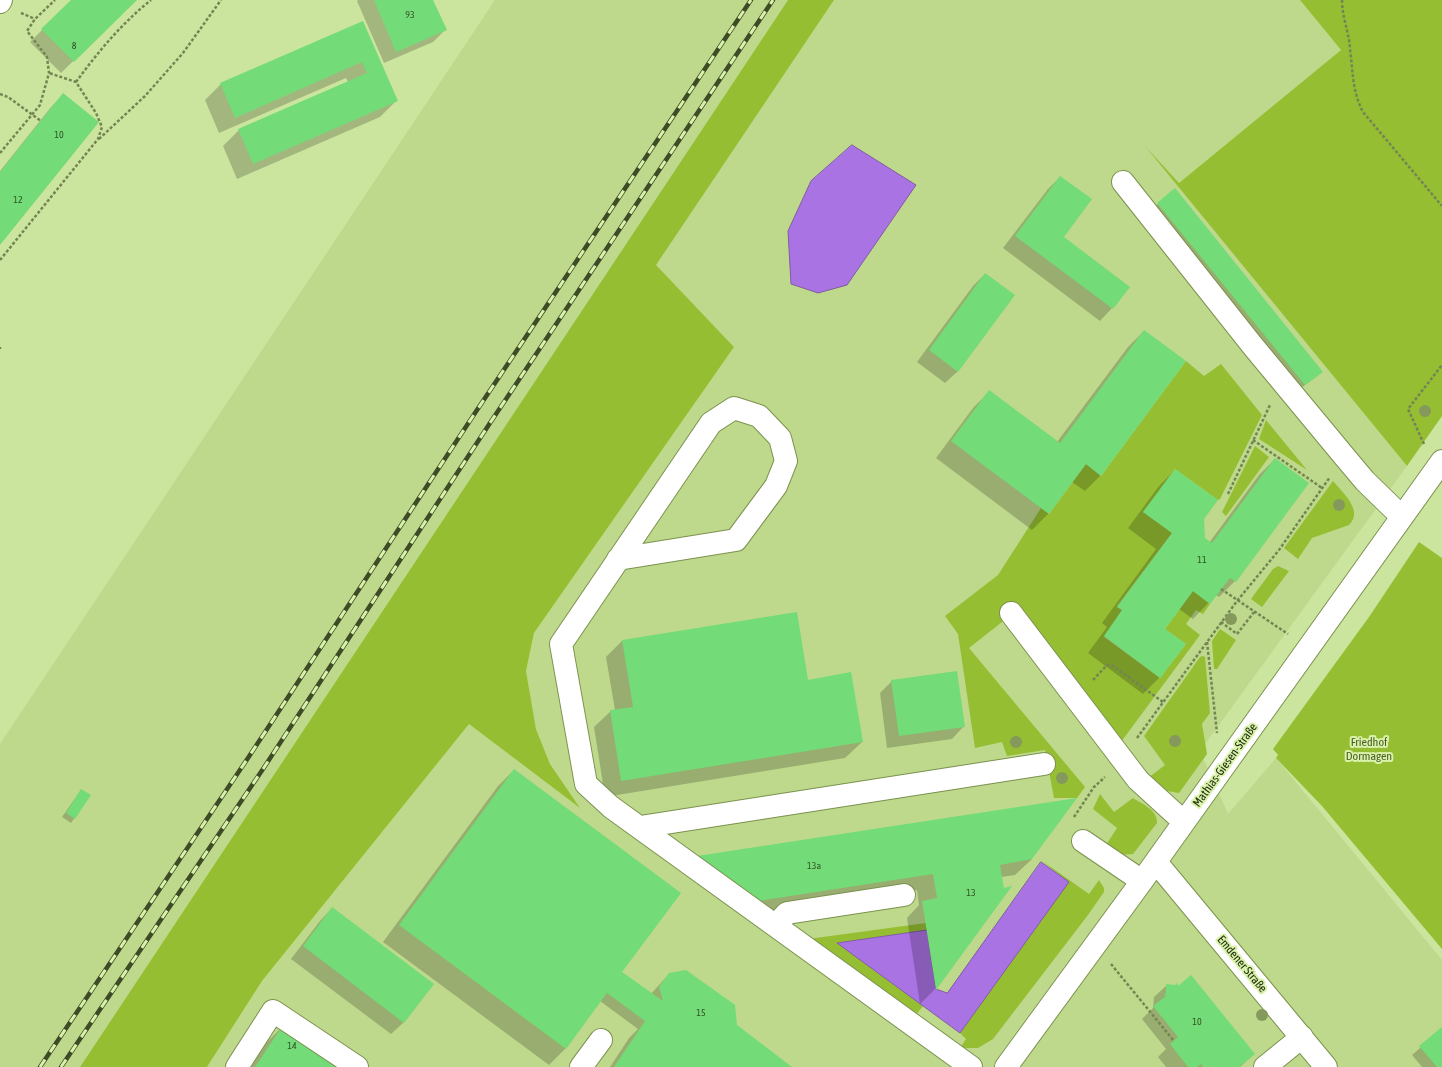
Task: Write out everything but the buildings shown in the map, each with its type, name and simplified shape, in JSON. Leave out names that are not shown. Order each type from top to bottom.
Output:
[{"type":"street","points":[[1123,182],[1281,381],[1365,481],[1402,517]]},
{"type":"street","points":[[618,559],[736,540],[776,486],[786,461],[780,438],[759,416],[734,408],[711,423],[618,559],[561,644],[586,784],[612,807],[971,1067]]},
{"type":"street","name":"Mathias-Giesen-Straße","points":[[1006,1067],[1156,862],[1439,466]]},
{"type":"street","points":[[1011,613],[1121,760],[1138,780],[1184,822]]},
{"type":"street","points":[[640,827],[1044,764]]},
{"type":"street","points":[[1083,841],[1142,881]]},
{"type":"street","name":"Emdener Straße","points":[[1156,862],[1326,1067]]},
{"type":"street","points":[[776,925],[786,913],[904,895]]},
{"type":"street","points":[[237,1067],[273,1011],[357,1067]]},
{"type":"street","points":[[1265,1067],[1302,1037]]},
{"type":"street","points":[[581,1067],[601,1040]]},
{"type":"path","points":[[0,153],[40,105],[49,73],[47,57],[27,31],[35,19],[55,0]]},
{"type":"path","points":[[76,82],[96,55],[130,17],[151,0]]},
{"type":"path","points":[[0,260],[98,139],[150,91],[183,53],[220,0]]},
{"type":"path","points":[[1342,0],[1342,14],[1350,47],[1352,83],[1362,112],[1442,206]]},
{"type":"path","points":[[49,73],[76,82],[96,113],[102,128],[98,139]]},
{"type":"path","points":[[0,94],[41,121]]},
{"type":"path","points":[[1439,466],[1408,409],[1442,365]]},
{"type":"path","points":[[1228,494],[1281,381]]},
{"type":"path","points":[[1253,440],[1322,488]]},
{"type":"path","points":[[1083,841],[1065,829],[1094,787],[1115,768],[1121,760],[1236,601],[1279,550],[1344,456]]},
{"type":"path","points":[[1221,589],[1236,601],[1308,648]]},
{"type":"path","points":[[1221,622],[1237,634],[1254,612]]},
{"type":"path","points":[[1207,641],[1221,769]]},
{"type":"path","points":[[1073,696],[1090,683],[1107,665],[1113,666],[1162,702]]},
{"type":"path","points":[[1095,945],[1174,1041]]},
{"type":"shaded area","points":[[495,0],[788,0],[80,1067],[0,1067],[0,744]]},
{"type":"shaded area","points":[[834,0],[1300,0],[1341,50],[1179,183],[1153,155],[1407,466],[1200,751],[1228,814],[1276,758],[1442,960],[1442,1067],[207,1067],[262,981],[469,724],[579,807],[550,764],[536,729],[526,671],[534,633],[734,347],[655,265]]},
{"type":"shaded area","points":[[852,145],[916,185],[847,285],[818,293],[791,284],[788,231],[811,181]]},
{"type":"shaded area","points":[[1041,862],[1069,882],[960,1033],[837,943],[927,930],[936,989],[947,993]]},
{"type":"green space","points":[[788,0],[834,0],[656,265],[734,347],[534,633],[526,671],[536,729],[550,764],[580,808],[469,724],[262,981],[207,1067],[80,1067]]},
{"type":"green space","points":[[1300,0],[1442,0],[1442,416],[1407,466],[1145,146],[1179,183],[1341,50]]},
{"type":"green space","points":[[1186,361],[1204,376],[1221,364],[1262,415],[1220,499],[1218,500],[1175,469],[1143,512],[1172,533],[1117,606],[1122,610],[1104,637],[1160,678],[1186,644],[1165,629],[1193,591],[1210,604],[1203,614],[1196,610],[1186,624],[1200,635],[1121,742],[1021,607],[969,648],[1085,787],[1077,798],[1054,798],[1045,750],[1007,756],[1002,742],[975,748],[958,634],[945,616],[998,575],[1041,508],[1049,514],[1086,464],[1101,476]]},
{"type":"green space","points":[[1266,420],[1307,470],[1259,439]]},
{"type":"green space","points":[[1255,446],[1269,457],[1226,516],[1222,512]]},
{"type":"green space","points":[[1333,481],[1350,502],[1354,514],[1353,520],[1349,525],[1312,538],[1298,559],[1284,548]]},
{"type":"green space","name":"Friedhof Dormagen","points":[[1419,542],[1442,558],[1442,949],[1322,806],[1276,758],[1278,755],[1273,749],[1369,617]]},
{"type":"green space","points":[[1278,566],[1289,571],[1262,607],[1251,599],[1273,569]]},
{"type":"green space","points":[[1220,629],[1236,640],[1217,669],[1214,669],[1212,641]]},
{"type":"green space","points":[[1200,657],[1205,657],[1210,713],[1202,724],[1207,754],[1179,793],[1167,791],[1148,778],[1165,765],[1144,736]]},
{"type":"green space","points":[[1100,794],[1114,812],[1133,798],[1149,808],[1155,814],[1157,823],[1133,854],[1120,855],[1106,845],[1117,828],[1093,809]]},
{"type":"green space","points":[[1041,860],[1089,894],[1099,880],[1104,888],[1104,892],[993,1039],[978,1048],[960,1048],[966,1039],[960,1033],[1068,882]]},
{"type":"green space","points":[[926,923],[927,930],[837,943],[923,1006],[915,1016],[808,939]]},
{"type":"railway","points":[[40,1067],[248,758],[475,413],[751,0]]},
{"type":"railway","points":[[61,1067],[263,769],[490,423],[773,0]]}]
